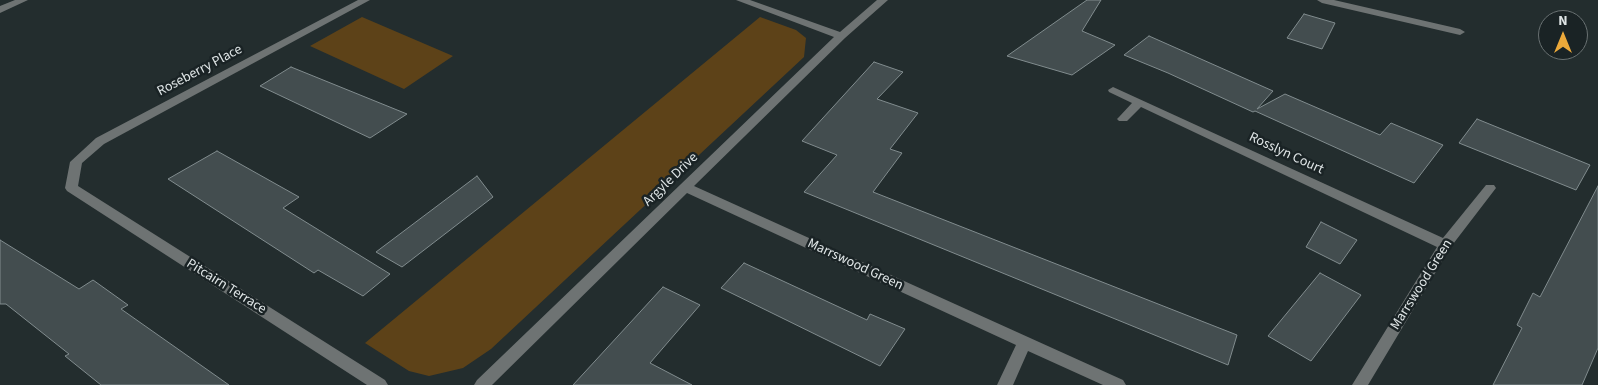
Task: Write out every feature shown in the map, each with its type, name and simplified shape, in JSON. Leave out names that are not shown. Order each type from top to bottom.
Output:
[{"type":"street","points":[[0,10],[23,0]]},
{"type":"street","name":"Roseberry Place","points":[[71,188],[76,162],[100,141],[365,0]]},
{"type":"street","points":[[741,0],[841,36]]},
{"type":"street","name":"Argyle Drive","points":[[482,385],[841,36],[883,0]]},
{"type":"street","points":[[1322,0],[1460,32]]},
{"type":"street","name":"Rosslyn Court","points":[[1113,90],[1446,246]]},
{"type":"street","points":[[1122,119],[1140,102]]},
{"type":"street","name":"Pitcairn Terrace","points":[[71,188],[380,385]]},
{"type":"street","name":"Marrswood Green","points":[[685,188],[1118,385]]},
{"type":"street","name":"Marrswood Green","points":[[1360,385],[1446,246],[1490,188]]},
{"type":"street","points":[[1005,385],[1025,342]]},
{"type":"shaded area","points":[[362,17],[453,56],[404,89],[310,46]]},
{"type":"shaded area","points":[[760,17],[796,30],[806,38],[804,57],[491,349],[463,368],[429,376],[409,371],[365,343]]},
{"type":"building","points":[[1087,0],[1101,0],[1082,31],[1115,45],[1072,75],[1007,56]]},
{"type":"building","points":[[1304,14],[1335,23],[1322,49],[1287,38]]},
{"type":"building","points":[[1149,36],[1273,91],[1257,109],[1285,94],[1380,135],[1391,123],[1443,145],[1414,183],[1255,111],[1253,112],[1124,55]]},
{"type":"building","points":[[874,62],[903,72],[877,99],[918,113],[890,149],[902,153],[873,192],[1237,335],[1228,365],[804,192],[837,155],[802,141]]},
{"type":"building","points":[[291,67],[407,114],[370,138],[260,86]]},
{"type":"building","points":[[1477,119],[1590,165],[1576,190],[1459,143]]},
{"type":"building","points":[[217,151],[299,197],[283,208],[390,274],[363,296],[318,270],[314,273],[168,179]]},
{"type":"building","points":[[477,176],[493,197],[402,267],[376,252]]},
{"type":"building","points":[[1598,186],[1598,348],[1582,385],[1493,385],[1522,328],[1517,325],[1533,293],[1540,297]]},
{"type":"building","points":[[1321,222],[1357,240],[1340,264],[1306,247]]},
{"type":"building","points":[[0,240],[79,289],[93,280],[128,305],[121,309],[229,385],[101,385],[65,356],[69,354],[6,304],[0,304]]},
{"type":"building","points":[[744,263],[867,320],[870,314],[905,329],[880,366],[721,288]]},
{"type":"building","points":[[1320,273],[1361,295],[1311,361],[1268,336]]},
{"type":"building","points":[[663,287],[700,305],[650,363],[692,385],[573,385]]}]
